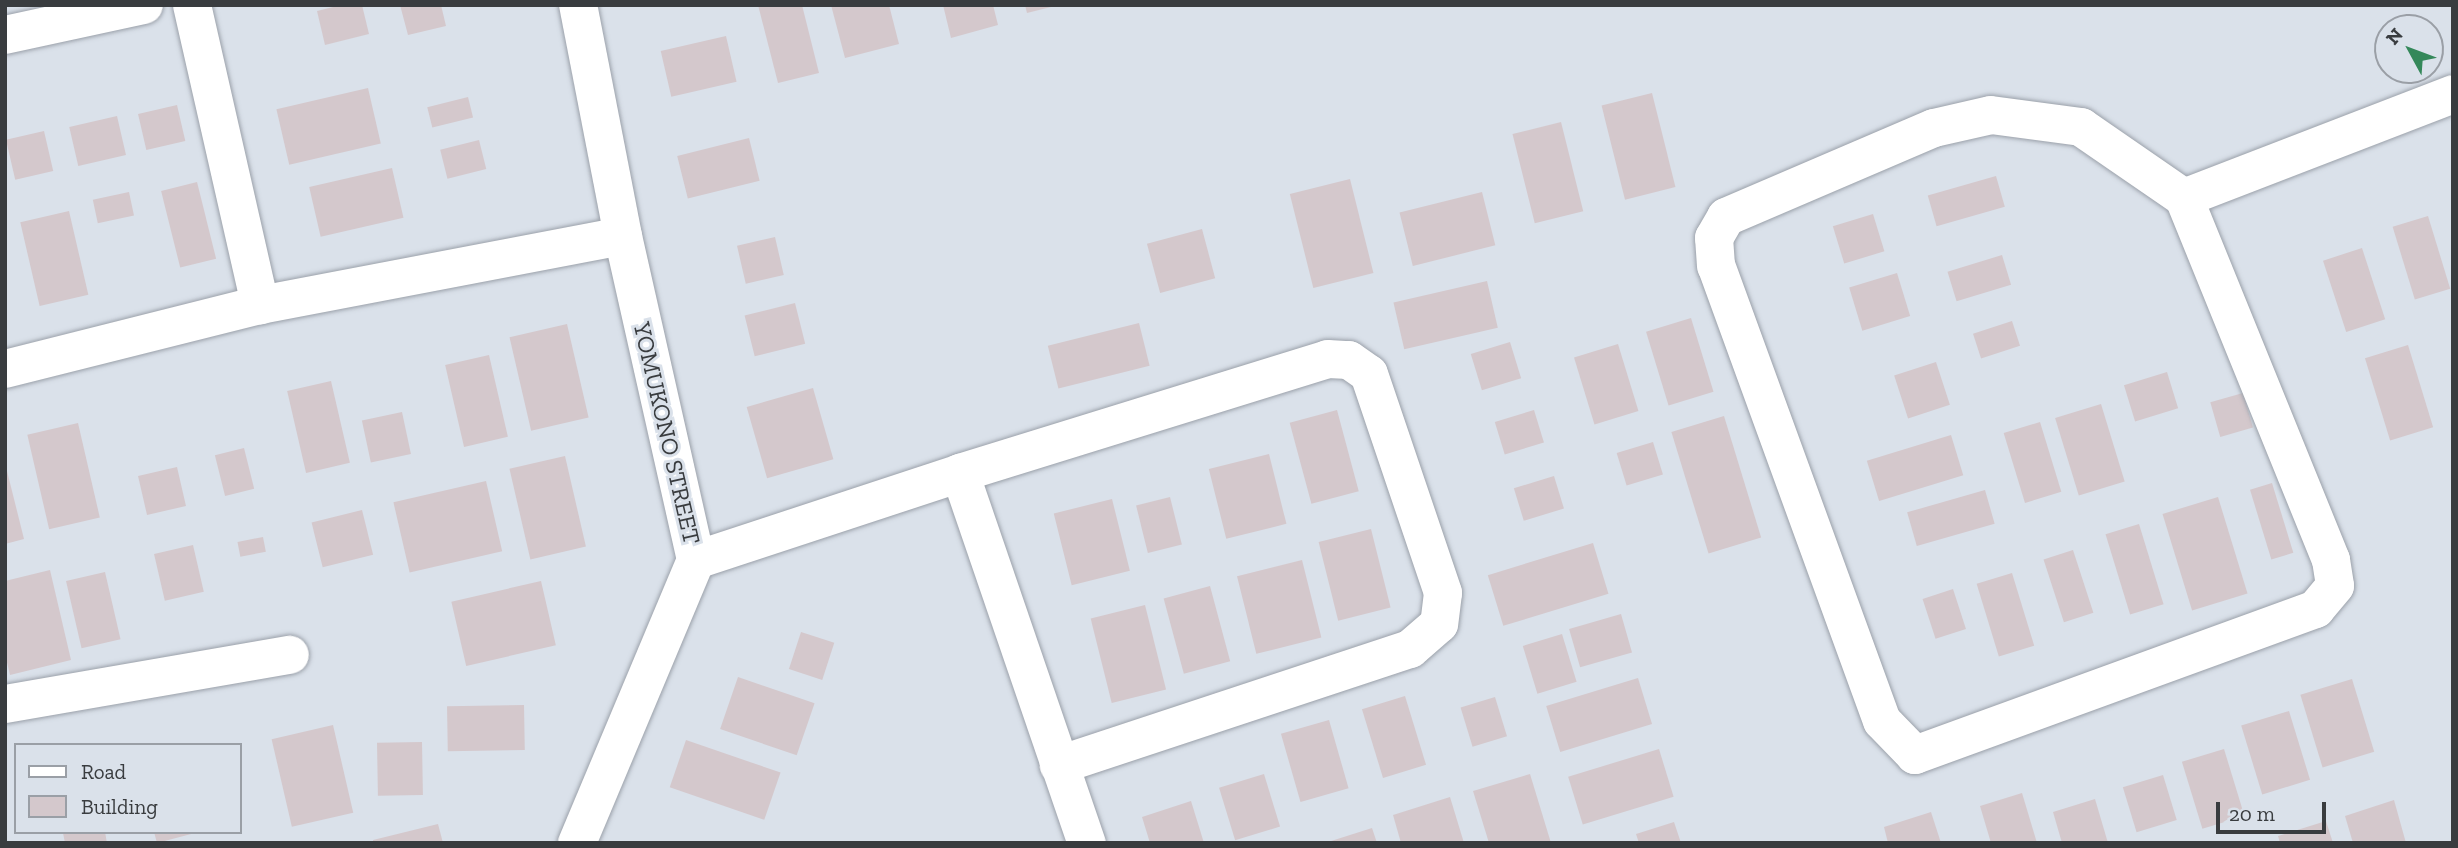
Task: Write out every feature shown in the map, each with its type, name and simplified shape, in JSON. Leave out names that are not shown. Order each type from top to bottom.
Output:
[{"type":"street","points":[[5,35],[144,5]]},
{"type":"street","points":[[192,5],[260,305]]},
{"type":"street","name":"YOMUKONO STREET","points":[[577,843],[696,560],[623,236],[578,5]]},
{"type":"street","points":[[2184,198],[2453,94]]},
{"type":"street","points":[[1991,116],[2081,127],[2184,198],[2331,560],[2334,586],[2316,609],[1915,755],[1882,721],[1716,266],[1714,239],[1726,217],[1934,128],[1991,116]]},
{"type":"street","points":[[5,369],[260,305],[623,236]]},
{"type":"street","points":[[696,560],[960,473],[1328,359],[1349,360],[1369,374],[1443,593],[1439,624],[1410,649],[1059,765]]},
{"type":"street","points":[[960,473],[1087,843]]},
{"type":"street","points":[[5,704],[290,655]]},
{"type":"building","points":[[341,5],[362,5],[369,34],[325,45],[317,11]]},
{"type":"building","points":[[400,5],[441,5],[446,26],[408,35]]},
{"type":"building","points":[[758,5],[802,5],[819,73],[778,83]]},
{"type":"building","points":[[831,5],[889,5],[899,44],[845,58]]},
{"type":"building","points":[[943,5],[993,5],[998,25],[951,38]]},
{"type":"building","points":[[1025,5],[1055,5],[1055,6],[1027,13]]},
{"type":"building","points":[[726,36],[737,82],[671,97],[661,51]]},
{"type":"building","points":[[368,88],[381,144],[289,165],[276,109]]},
{"type":"building","points":[[1652,93],[1675,187],[1625,200],[1602,106]]},
{"type":"building","points":[[468,97],[473,117],[432,128],[427,107]]},
{"type":"building","points":[[177,105],[185,141],[146,150],[138,114]]},
{"type":"building","points":[[117,116],[126,155],[78,166],[69,127]]},
{"type":"building","points":[[1561,122],[1583,211],[1535,223],[1512,134]]},
{"type":"building","points":[[44,131],[53,171],[15,180],[6,140]]},
{"type":"building","points":[[749,138],[760,181],[688,199],[677,156]]},
{"type":"building","points":[[479,140],[486,169],[447,179],[440,150]]},
{"type":"building","points":[[392,168],[403,218],[321,237],[309,187]]},
{"type":"building","points":[[1996,176],[2005,207],[1937,226],[1928,196]]},
{"type":"building","points":[[1350,179],[1373,273],[1313,288],[1290,194]]},
{"type":"building","points":[[197,182],[216,259],[180,268],[161,191]]},
{"type":"building","points":[[129,192],[134,215],[98,223],[93,200]]},
{"type":"building","points":[[1482,192],[1495,245],[1413,266],[1400,213]]},
{"type":"building","points":[[69,211],[88,295],[40,306],[20,222]]},
{"type":"building","points":[[1873,214],[1884,251],[1844,264],[1833,226]]},
{"type":"building","points":[[2428,216],[2450,289],[2415,299],[2393,227]]},
{"type":"building","points":[[1202,229],[1215,278],[1160,293],[1147,244]]},
{"type":"building","points":[[775,237],[784,275],[746,284],[737,246]]},
{"type":"building","points":[[2362,248],[2385,319],[2346,332],[2323,261]]},
{"type":"building","points":[[2002,255],[2011,285],[1957,301],[1947,272]]},
{"type":"building","points":[[1897,273],[1910,316],[1862,331],[1849,288]]},
{"type":"building","points":[[1487,281],[1498,328],[1404,349],[1393,303]]},
{"type":"building","points":[[795,303],[805,344],[755,356],[745,316]]},
{"type":"building","points":[[1691,318],[1714,392],[1669,405],[1646,332]]},
{"type":"building","points":[[2012,321],[2020,346],[1981,358],[1973,334]]},
{"type":"building","points":[[1139,323],[1150,366],[1058,388],[1048,346]]},
{"type":"building","points":[[567,324],[589,418],[531,431],[510,337]]},
{"type":"building","points":[[1510,342],[1521,378],[1482,390],[1471,354]]},
{"type":"building","points":[[1618,344],[1638,411],[1594,424],[1574,357]]},
{"type":"building","points":[[2408,345],[2433,427],[2390,440],[2365,358]]},
{"type":"building","points":[[489,355],[508,437],[464,447],[445,365]]},
{"type":"building","points":[[1936,362],[1950,405],[1908,418],[1894,376]]},
{"type":"building","points":[[2167,372],[2178,408],[2135,421],[2124,385]]},
{"type":"building","points":[[331,381],[350,463],[306,473],[287,391]]},
{"type":"building","points":[[813,388],[833,459],[767,478],[747,407]]},
{"type":"building","points":[[2243,393],[2253,428],[2220,437],[2210,402]]},
{"type":"building","points":[[2101,404],[2125,481],[2079,495],[2055,418]]},
{"type":"building","points":[[1337,410],[1359,491],[1311,504],[1290,423]]},
{"type":"building","points":[[1534,410],[1544,443],[1505,455],[1495,422]]},
{"type":"building","points":[[402,412],[411,454],[371,463],[362,421]]},
{"type":"building","points":[[1724,416],[1761,537],[1709,554],[1671,432]]},
{"type":"building","points":[[2040,422],[2061,492],[2025,503],[2004,433]]},
{"type":"building","points":[[78,423],[100,518],[49,529],[27,435]]},
{"type":"building","points":[[1951,435],[1963,475],[1879,501],[1867,461]]},
{"type":"building","points":[[1653,442],[1663,475],[1627,486],[1617,453]]},
{"type":"building","points":[[244,448],[254,489],[225,496],[215,455]]},
{"type":"building","points":[[1269,454],[1286,524],[1226,539],[1209,469]]},
{"type":"building","points":[[565,456],[586,547],[530,559],[509,469]]},
{"type":"building","points":[[5,463],[24,539],[5,544]]},
{"type":"building","points":[[177,467],[186,506],[147,515],[138,476]]},
{"type":"building","points":[[1554,476],[1564,509],[1524,521],[1514,488]]},
{"type":"building","points":[[486,481],[502,551],[410,573],[393,502]]},
{"type":"building","points":[[2272,483],[2293,553],[2271,560],[2250,490]]},
{"type":"building","points":[[1985,490],[1995,524],[1917,546],[1907,512]]},
{"type":"building","points":[[1170,497],[1182,545],[1148,553],[1136,505]]},
{"type":"building","points":[[2218,497],[2248,594],[2192,611],[2163,514]]},
{"type":"building","points":[[1112,499],[1130,571],[1072,585],[1054,514]]},
{"type":"building","points":[[362,510],[373,555],[323,567],[312,523]]},
{"type":"building","points":[[2139,524],[2164,604],[2130,615],[2106,534]]},
{"type":"building","points":[[1371,529],[1391,608],[1338,621],[1319,542]]},
{"type":"building","points":[[263,537],[266,552],[240,557],[237,542]]},
{"type":"building","points":[[1593,543],[1608,594],[1503,626],[1488,575]]},
{"type":"building","points":[[193,545],[204,592],[165,601],[154,554]]},
{"type":"building","points":[[2073,550],[2093,613],[2064,622],[2044,560]]},
{"type":"building","points":[[1302,560],[1321,638],[1256,654],[1237,576]]},
{"type":"building","points":[[50,570],[71,660],[10,675],[5,654],[5,581]]},
{"type":"building","points":[[105,572],[121,639],[82,648],[66,581]]},
{"type":"building","points":[[2012,573],[2034,646],[1999,656],[1977,584]]},
{"type":"building","points":[[541,581],[556,645],[466,666],[451,602]]},
{"type":"building","points":[[1210,586],[1230,661],[1184,674],[1164,598]]},
{"type":"building","points":[[1953,589],[1966,629],[1936,639],[1923,599]]},
{"type":"building","points":[[1145,605],[1166,689],[1112,703],[1091,619]]},
{"type":"building","points":[[1621,614],[1632,652],[1580,667],[1569,629]]},
{"type":"building","points":[[801,632],[834,643],[822,680],[789,669]]},
{"type":"building","points":[[1562,634],[1577,682],[1537,694],[1523,646]]},
{"type":"building","points":[[738,677],[815,703],[797,755],[720,729]]},
{"type":"building","points":[[1638,678],[1652,724],[1560,752],[1546,706]]},
{"type":"building","points":[[2352,679],[2374,752],[2323,767],[2300,695]]},
{"type":"building","points":[[1405,696],[1426,765],[1383,778],[1362,709]]},
{"type":"building","points":[[1495,697],[1507,736],[1473,747],[1461,708]]},
{"type":"building","points":[[524,705],[525,750],[448,751],[447,706]]},
{"type":"building","points":[[2289,711],[2310,780],[2262,794],[2241,726]]},
{"type":"building","points":[[1329,720],[1349,788],[1301,802],[1281,734]]},
{"type":"building","points":[[333,725],[353,813],[292,827],[272,739]]},
{"type":"building","points":[[686,740],[781,773],[764,820],[670,787]]},
{"type":"building","points":[[422,742],[423,795],[378,796],[377,743]]},
{"type":"building","points":[[1659,749],[1674,797],[1583,825],[1568,777]]},
{"type":"building","points":[[2224,749],[2244,816],[2202,829],[2182,762]]},
{"type":"building","points":[[1264,774],[1280,827],[1235,840],[1219,788]]},
{"type":"building","points":[[1530,774],[1551,843],[1489,843],[1473,791]]},
{"type":"building","points":[[2163,775],[2177,820],[2137,832],[2123,787]]},
{"type":"building","points":[[2022,793],[2037,843],[1991,843],[1980,806]]},
{"type":"building","points":[[1450,797],[1464,843],[1401,843],[1393,815]]},
{"type":"building","points":[[2095,799],[2108,843],[2062,843],[2053,812]]},
{"type":"building","points":[[2394,800],[2406,843],[2353,843],[2345,816]]},
{"type":"building","points":[[1191,801],[1204,843],[1150,843],[1142,817]]},
{"type":"building","points":[[1931,812],[1941,843],[1888,843],[1884,827]]},
{"type":"building","points":[[2326,821],[2333,843],[2280,843],[2278,836]]},
{"type":"building","points":[[1674,822],[1681,843],[1639,843],[1636,834]]},
{"type":"building","points":[[438,824],[443,843],[373,843],[373,840]]},
{"type":"building","points":[[1372,828],[1377,843],[1328,843],[1328,842]]},
{"type":"building","points":[[63,834],[105,834],[107,843],[65,843]]},
{"type":"building","points":[[155,834],[191,834],[157,843]]}]
